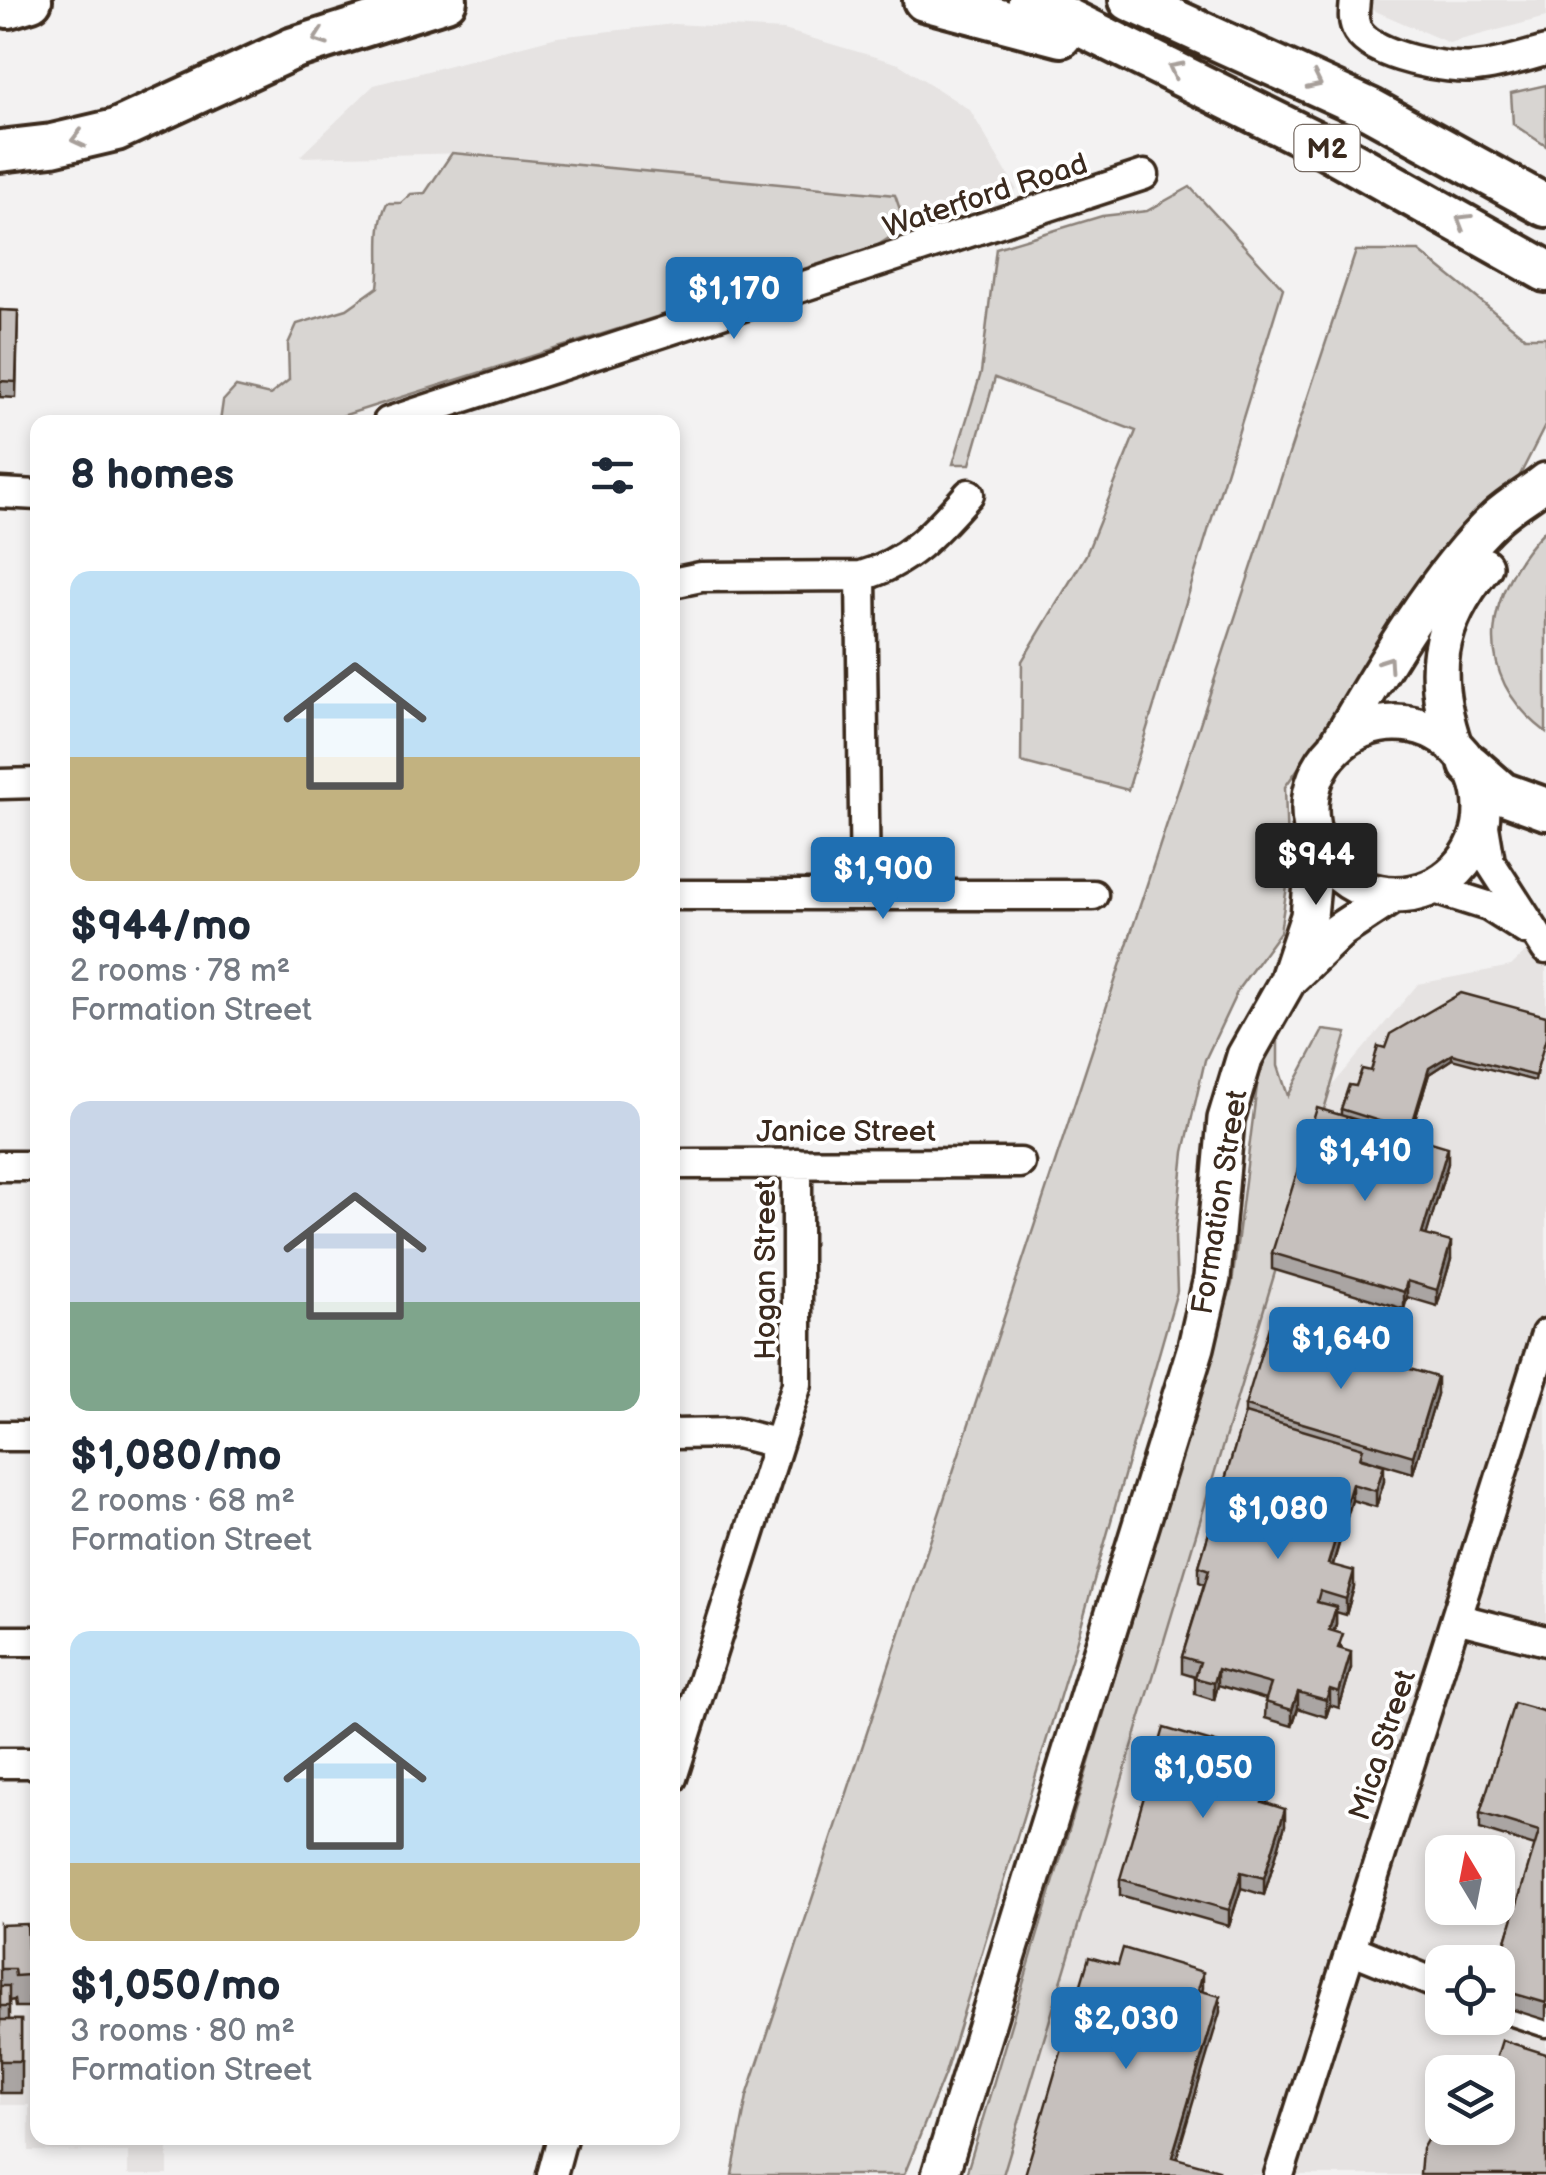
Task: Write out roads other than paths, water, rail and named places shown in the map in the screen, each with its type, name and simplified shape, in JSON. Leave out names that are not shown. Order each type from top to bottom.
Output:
[{"type":"highway","points":[[0,150],[52,145],[116,130],[294,48],[446,0]]},
{"type":"highway","points":[[924,0],[1070,39],[1104,34]]},
{"type":"highway","name":"M2","points":[[1029,0],[1104,34],[1424,199],[1546,271]]},
{"type":"highway","name":"M2","points":[[1130,0],[1370,108],[1546,206]]},
{"type":"highway","points":[[1462,755],[1502,793],[1546,808]]},
{"type":"main road","points":[[1544,482],[1467,586],[1440,653],[1437,688],[1462,755],[1480,789],[1482,814],[1467,858],[1431,888],[1393,895],[1346,880],[1316,843],[1310,818],[1311,791],[1320,767],[1458,563],[1496,518],[1544,482]]},
{"type":"main road","points":[[1337,746],[1358,732],[1382,724],[1408,724],[1433,731],[1462,755]]},
{"type":"main road","name":"Formation Street","points":[[940,2175],[1196,1348],[1212,1278],[1231,1103],[1245,1056],[1287,982],[1309,916],[1316,843]]},
{"type":"main road","name":"Formation Street","points":[[1287,982],[1340,930],[1393,895]]},
{"type":"street","points":[[1355,0],[1354,20],[1364,38],[1415,60],[1450,68],[1476,67],[1546,52]]},
{"type":"street","name":"Waterford Road","points":[[410,415],[1144,175]]},
{"type":"street","points":[[0,493],[30,495]]},
{"type":"street","points":[[680,581],[701,577],[861,576],[887,568],[913,552],[969,494]]},
{"type":"street","points":[[861,576],[865,893]]},
{"type":"street","points":[[0,784],[30,783]]},
{"type":"street","points":[[1482,814],[1490,862],[1543,944]]},
{"type":"street","points":[[1431,888],[1488,906],[1543,944]]},
{"type":"street","points":[[680,894],[1093,895]]},
{"type":"street","name":"Janice Street","points":[[680,1164],[1020,1163]]},
{"type":"street","name":"Hogan Street","points":[[680,1752],[797,1384],[797,1164]]},
{"type":"street","points":[[0,1166],[30,1166]]},
{"type":"street","name":"Mica Street","points":[[1280,2175],[1546,1334]]},
{"type":"street","points":[[680,1434],[737,1433],[776,1443]]},
{"type":"street","points":[[0,1436],[30,1436]]},
{"type":"street","points":[[1456,1618],[1546,1640]]},
{"type":"street","points":[[0,1641],[30,1641]]},
{"type":"street","points":[[0,1763],[30,1763]]},
{"type":"street","points":[[1351,1949],[1425,1979]]},
{"type":"street","points":[[1515,2012],[1546,2022]]},
{"type":"street","points":[[552,2175],[560,2145]]}]
